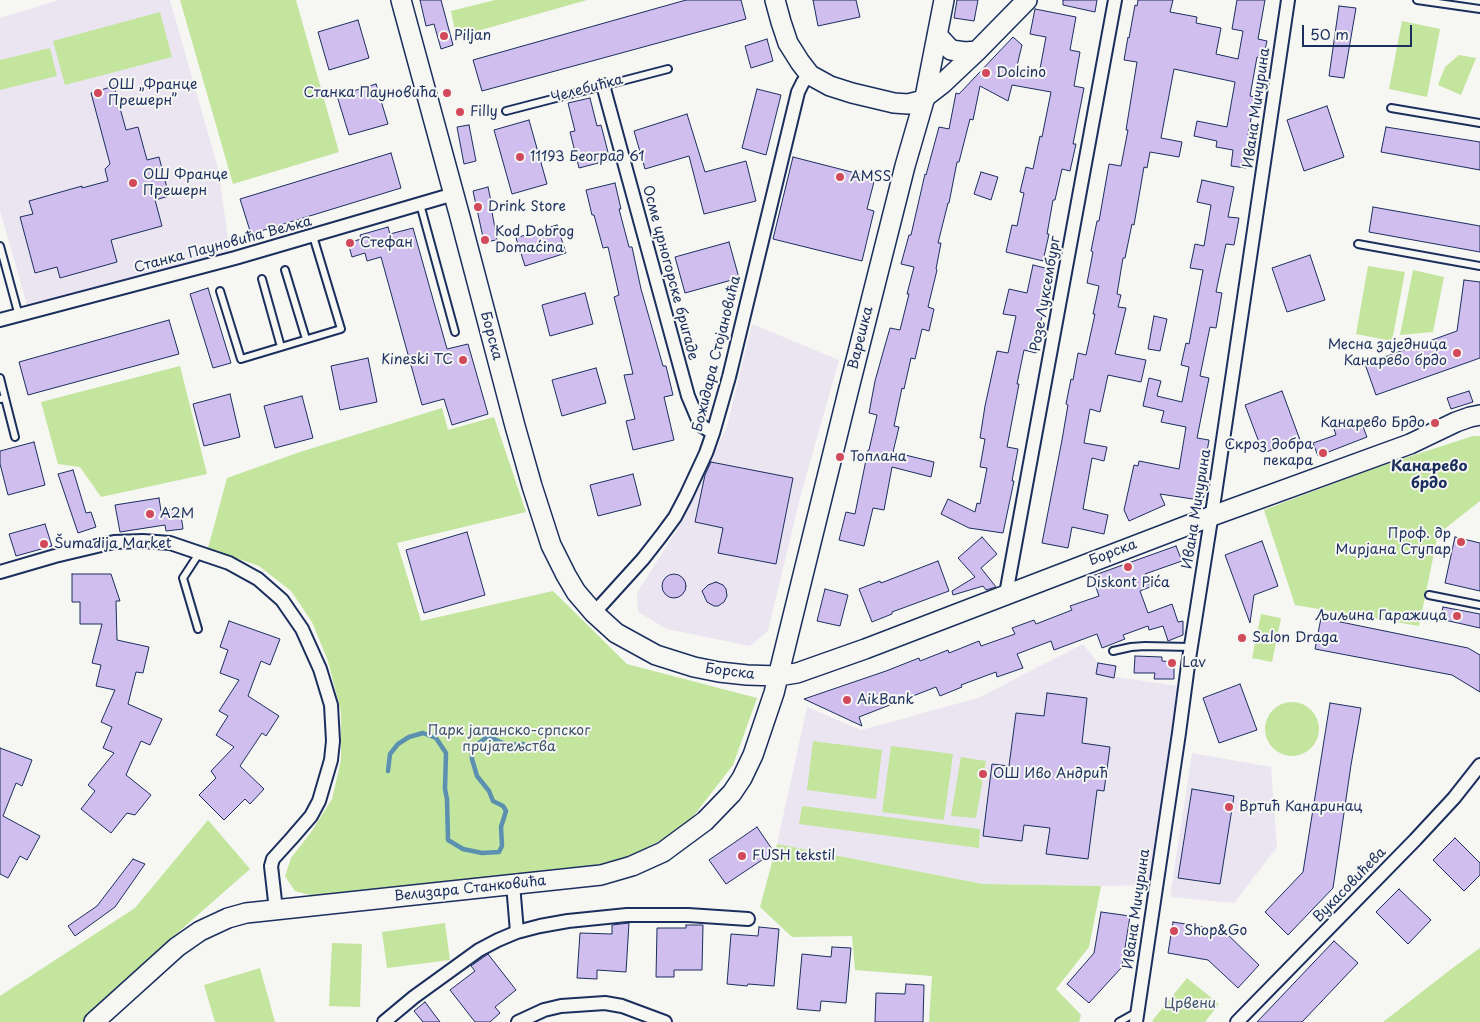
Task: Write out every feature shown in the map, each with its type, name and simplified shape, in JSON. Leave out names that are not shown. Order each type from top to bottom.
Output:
[{"type":"street","name":"Борска","points":[[400,0],[454,194],[515,426],[551,545],[576,592],[594,613],[616,633],[656,655],[694,668],[719,672],[778,676],[797,673],[865,649],[1212,516],[1410,444],[1456,422],[1480,415]]},
{"type":"street","points":[[775,0],[788,42],[810,75],[830,86],[894,103],[912,103],[924,97],[977,51],[1027,0]]},
{"type":"street","name":"Варешка","points":[[778,676],[849,388],[924,97],[944,0]]},
{"type":"street","name":"Розе Луксембург","points":[[1006,594],[1115,0]]},
{"type":"street","name":"Ивана Мичурина","points":[[1136,1017],[1288,0]]},
{"type":"street","points":[[937,36],[951,50],[977,51]]},
{"type":"street","name":"Божидара Стојановића","points":[[594,613],[643,559],[666,530],[686,496],[713,433],[729,377],[798,92],[803,82],[810,75]]},
{"type":"street","name":"Осме црногорске бригаде","points":[[602,85],[688,396],[699,422],[713,433]]},
{"type":"street","name":"Станка Пауновића Вељка","points":[[0,320],[313,236],[454,194]]},
{"type":"street","points":[[0,572],[55,556],[117,542],[170,543],[229,563],[258,579],[282,600],[293,614],[306,637],[320,669],[331,705],[333,725],[332,751],[328,773],[319,802],[311,816],[272,859],[271,866],[276,910]]},
{"type":"street","name":"Велизара Станковића","points":[[94,1022],[177,947],[213,924],[237,915],[601,875],[648,860],[694,831],[726,800],[742,778],[760,738],[778,676]]},
{"type":"street","name":"Вукасовићева","points":[[1237,1022],[1415,840],[1454,798],[1480,765]]},
{"type":"street","points":[[513,884],[517,932]]},
{"type":"street","points":[[384,1022],[414,997],[479,950],[517,932],[568,921],[627,915],[688,915],[748,919]]},
{"type":"street","points":[[518,1022],[544,1010],[562,1006],[605,1003],[622,1006],[665,1022]]},
{"type":"lane","points":[[1417,0],[1480,9]]},
{"type":"lane","name":"Челебићка","points":[[506,111],[668,69]]},
{"type":"lane","points":[[1391,108],[1480,123]]},
{"type":"lane","points":[[420,204],[455,332]]},
{"type":"lane","points":[[220,291],[241,359],[342,329],[313,236]]},
{"type":"lane","points":[[1358,244],[1480,266]]},
{"type":"lane","points":[[0,246],[19,316]]},
{"type":"lane","points":[[285,270],[306,339]]},
{"type":"lane","points":[[262,280],[281,347]]},
{"type":"lane","points":[[0,378],[2,398],[15,437]]},
{"type":"lane","points":[[198,629],[183,578],[200,552]]},
{"type":"lane","points":[[1429,595],[1480,605]]},
{"type":"lane","points":[[1113,651],[1145,646],[1190,647]]},
{"type":"lane","points":[[1119,1022],[1136,1017]]},
{"type":"shaded area","name":"ОШ „Франце Прешерн”","points":[[59,0],[170,0],[218,168],[231,259],[28,308],[0,211],[0,18]]},
{"type":"shaded area","points":[[752,324],[839,360],[801,494],[768,631],[750,646],[667,629],[638,612],[637,593],[683,520],[727,426]]},
{"type":"shaded area","name":"ОШ Иво Андрић","points":[[1083,644],[1098,663],[1096,674],[1185,687],[1156,885],[983,884],[777,844],[807,707],[861,730],[978,698]]},
{"type":"shaded area","name":"Вртић Канаринац","points":[[1192,753],[1271,767],[1277,847],[1234,903],[1170,897]]},
{"type":"green space","points":[[180,0],[296,0],[339,152],[233,184]]},
{"type":"green space","points":[[495,0],[587,0],[456,37],[451,11]]},
{"type":"green space","points":[[160,12],[172,57],[65,85],[53,41]]},
{"type":"green space","points":[[1402,21],[1440,29],[1427,97],[1389,89]]},
{"type":"green space","points":[[50,48],[57,76],[0,90],[0,60]]},
{"type":"green space","points":[[1459,55],[1476,58],[1461,95],[1438,85],[1445,67]]},
{"type":"green space","points":[[1368,266],[1405,272],[1392,341],[1356,334]]},
{"type":"green space","points":[[1413,270],[1444,277],[1433,332],[1400,335]]},
{"type":"green space","points":[[180,366],[207,474],[101,497],[80,467],[58,464],[41,402]]},
{"type":"green space","name":"Парк јапанско-српског пријатељства","points":[[442,408],[448,430],[494,417],[526,512],[397,543],[421,621],[553,591],[627,664],[757,698],[733,765],[685,827],[620,862],[323,895],[310,895],[295,891],[285,876],[291,858],[312,831],[332,799],[341,760],[341,712],[328,661],[312,622],[291,591],[259,566],[208,548],[227,478],[300,452]]},
{"type":"green space","points":[[1473,436],[1480,436],[1480,501],[1438,534],[1419,626],[1295,605],[1264,510],[1380,466]]},
{"type":"green space","points":[[1261,614],[1281,618],[1272,662],[1252,658]]},
{"type":"green space","points":[[1292,702],[1302,704],[1311,710],[1317,719],[1319,729],[1317,739],[1311,748],[1302,754],[1292,756],[1282,754],[1273,748],[1267,739],[1265,729],[1267,719],[1273,710],[1282,704]]},
{"type":"green space","points":[[813,741],[882,750],[876,799],[807,790]]},
{"type":"green space","points":[[891,746],[953,754],[944,820],[882,812]]},
{"type":"green space","points":[[961,757],[986,761],[976,818],[951,816]]},
{"type":"green space","points":[[802,806],[980,829],[979,848],[799,824]]},
{"type":"green space","points":[[208,820],[250,869],[167,942],[85,1022],[0,1022],[0,996],[135,908]]},
{"type":"green space","points":[[777,844],[983,884],[1101,886],[1089,947],[1056,989],[1081,1015],[1079,1022],[929,1022],[932,976],[855,970],[852,936],[792,937],[760,907]]},
{"type":"green space","points":[[445,923],[450,960],[387,968],[382,932]]},
{"type":"green space","points":[[332,943],[362,944],[360,1007],[329,1006]]},
{"type":"green space","points":[[1480,948],[1480,1022],[1383,1022],[1454,967]]},
{"type":"green space","points":[[260,968],[275,1022],[215,1022],[204,985]]},
{"type":"green space","name":"Црвени","points":[[1187,978],[1219,1004],[1205,1022],[1152,1021]]},
{"type":"building","points":[[420,0],[441,0],[453,45],[441,49],[434,24],[426,26]]},
{"type":"building","points":[[686,0],[741,0],[746,19],[482,91],[473,60]]},
{"type":"building","points":[[813,0],[856,0],[860,17],[818,26]]},
{"type":"building","points":[[957,0],[978,0],[974,21],[954,18]]},
{"type":"building","points":[[1063,0],[1097,0],[1095,12],[1063,5]]},
{"type":"building","points":[[1138,0],[1173,0],[1170,12],[1197,17],[1196,23],[1221,28],[1216,54],[1238,59],[1243,31],[1232,29],[1237,0],[1265,0],[1258,39],[1267,41],[1263,59],[1257,57],[1250,96],[1255,97],[1248,135],[1251,135],[1246,168],[1231,166],[1233,150],[1216,147],[1217,141],[1194,136],[1197,121],[1227,127],[1235,82],[1174,69],[1161,138],[1182,142],[1179,157],[1150,152],[1147,168],[1144,167],[1134,225],[1132,224],[1125,258],[1123,258],[1117,294],[1121,295],[1118,307],[1126,308],[1115,354],[1146,360],[1141,382],[1108,375],[1100,412],[1090,409],[1084,443],[1107,447],[1104,461],[1092,458],[1083,509],[1108,515],[1104,534],[1072,527],[1068,548],[1042,543],[1062,440],[1071,379],[1073,380],[1078,353],[1086,355],[1095,314],[1093,314],[1099,286],[1087,283],[1097,221],[1099,221],[1109,164],[1121,166],[1128,130],[1126,130],[1137,62],[1124,60],[1135,5],[1137,6]]},
{"type":"building","points":[[1339,6],[1356,8],[1344,78],[1329,76]]},
{"type":"building","points":[[1035,9],[1076,17],[1070,50],[1080,52],[1074,86],[1084,88],[1073,144],[1076,144],[1070,171],[1062,169],[1055,200],[1053,200],[1047,234],[1049,234],[1043,261],[1006,252],[1012,225],[1017,226],[1024,193],[1020,192],[1026,167],[1033,169],[1051,92],[1012,85],[1008,101],[980,86],[973,120],[970,119],[959,162],[957,162],[949,203],[938,243],[941,243],[937,270],[928,307],[934,309],[929,331],[922,329],[915,359],[911,358],[894,426],[899,427],[893,452],[934,462],[931,477],[892,467],[884,510],[873,508],[864,546],[839,540],[846,512],[855,514],[877,415],[869,413],[882,356],[890,328],[900,330],[909,294],[907,294],[914,267],[901,264],[909,235],[911,235],[925,174],[939,127],[949,129],[956,93],[959,94],[1013,37],[1022,45],[1016,70],[1039,74],[1046,37],[1030,34]]},
{"type":"building","points":[[358,20],[369,58],[329,70],[318,32]]},
{"type":"building","points":[[767,39],[773,61],[751,68],[745,46]]},
{"type":"building","points":[[376,84],[388,124],[349,135],[337,96]]},
{"type":"building","name":"ОШ Франце Прешерн","points":[[114,86],[126,130],[138,127],[147,160],[159,157],[169,196],[155,200],[162,226],[111,240],[117,262],[60,278],[57,267],[35,273],[20,217],[33,214],[29,201],[82,186],[82,188],[108,181],[105,169],[110,164],[91,93]]},
{"type":"building","points":[[757,89],[781,95],[766,155],[742,148]]},
{"type":"building","points":[[590,98],[597,126],[601,125],[610,160],[579,168],[570,132],[575,131],[568,103]]},
{"type":"building","points":[[1327,106],[1344,157],[1304,171],[1287,120]]},
{"type":"building","points":[[687,114],[705,172],[746,161],[756,201],[704,214],[689,156],[645,169],[634,131]]},
{"type":"building","name":"11193 Београд 61","points":[[529,120],[547,184],[512,194],[494,130]]},
{"type":"building","points":[[469,125],[476,161],[464,164],[457,127]]},
{"type":"building","points":[[1386,127],[1480,142],[1480,170],[1381,152]]},
{"type":"building","points":[[391,153],[401,188],[251,234],[240,199]]},
{"type":"building","points":[[793,157],[875,178],[867,209],[874,211],[862,261],[773,239]]},
{"type":"building","points":[[981,172],[998,177],[991,200],[974,194]]},
{"type":"building","points":[[1202,180],[1234,187],[1228,217],[1239,218],[1234,245],[1226,244],[1216,292],[1222,293],[1216,328],[1210,327],[1200,376],[1209,378],[1197,438],[1209,440],[1202,481],[1208,484],[1200,503],[1193,499],[1160,494],[1165,505],[1129,521],[1124,510],[1134,465],[1138,466],[1139,461],[1179,469],[1186,427],[1161,422],[1164,411],[1143,406],[1149,378],[1161,381],[1157,396],[1182,402],[1189,367],[1181,365],[1186,343],[1189,344],[1203,270],[1190,268],[1195,244],[1204,246],[1211,205],[1197,202]]},
{"type":"building","points":[[615,183],[621,209],[619,209],[629,247],[632,247],[641,289],[663,366],[666,366],[673,395],[664,397],[674,440],[633,450],[626,421],[635,419],[624,375],[633,374],[614,297],[619,295],[608,247],[603,248],[586,190]]},
{"type":"building","points":[[488,187],[497,240],[484,242],[473,191]]},
{"type":"building","points":[[1373,207],[1480,226],[1480,252],[1369,232]]},
{"type":"building","points":[[557,225],[566,253],[525,266],[516,238]]},
{"type":"building","points":[[388,227],[390,234],[413,228],[447,349],[468,344],[488,414],[452,425],[444,399],[422,405],[381,257],[367,261],[365,253],[352,257],[348,243],[361,239],[360,235]]},
{"type":"building","points":[[729,242],[739,278],[685,293],[675,257]]},
{"type":"building","points":[[1310,255],[1325,300],[1287,312],[1272,268]]},
{"type":"building","points":[[1033,265],[1053,270],[1039,329],[1041,330],[1036,353],[1024,350],[1017,384],[1019,384],[1007,447],[1018,449],[1012,481],[1014,481],[1003,533],[969,528],[941,514],[948,499],[975,512],[977,503],[980,504],[987,468],[980,467],[985,439],[980,438],[985,406],[997,351],[1008,353],[1016,316],[1003,314],[1009,289],[1027,293]]},
{"type":"building","points":[[1464,280],[1480,282],[1480,358],[1376,395],[1365,364],[1457,331]]},
{"type":"building","points":[[208,288],[231,363],[213,368],[190,294]]},
{"type":"building","points":[[585,293],[593,324],[550,336],[542,305]]},
{"type":"building","points":[[1154,316],[1167,319],[1160,351],[1148,349]]},
{"type":"building","points":[[169,320],[179,354],[28,395],[19,362]]},
{"type":"building","points":[[368,358],[377,402],[340,410],[331,366]]},
{"type":"building","points":[[596,368],[606,403],[562,416],[552,380]]},
{"type":"building","points":[[1282,391],[1300,440],[1263,453],[1245,405]]},
{"type":"building","points":[[1469,391],[1473,402],[1451,409],[1447,398]]},
{"type":"building","points":[[230,394],[240,437],[204,446],[193,404]]},
{"type":"building","points":[[302,396],[313,438],[275,448],[264,406]]},
{"type":"building","points":[[1348,424],[1350,429],[1362,424],[1367,437],[1318,456],[1313,443],[1336,435],[1334,429]]},
{"type":"building","points":[[34,442],[45,485],[8,495],[0,464],[0,451]]},
{"type":"building","points":[[711,462],[793,478],[776,564],[718,553],[723,528],[695,522],[705,475]]},
{"type":"building","points":[[73,470],[86,513],[91,512],[96,527],[78,533],[58,474]]},
{"type":"building","points":[[633,474],[641,505],[598,516],[590,485]]},
{"type":"building","points":[[159,498],[161,511],[180,508],[183,529],[166,531],[165,525],[120,532],[115,505]]},
{"type":"building","points":[[45,524],[52,546],[16,556],[9,534]]},
{"type":"building","points":[[467,532],[485,595],[424,613],[406,550]]},
{"type":"building","points":[[982,537],[997,554],[981,568],[996,587],[986,590],[983,586],[953,595],[952,591],[975,577],[958,558]]},
{"type":"building","points":[[1455,537],[1480,543],[1480,591],[1445,583]]},
{"type":"building","points":[[1262,541],[1278,586],[1254,595],[1250,623],[1225,555]]},
{"type":"building","points":[[1176,546],[1182,561],[1145,574],[1150,587],[1140,591],[1148,613],[1172,604],[1178,622],[1183,621],[1183,635],[1168,641],[1163,626],[1149,630],[1148,626],[1123,635],[1125,639],[1102,648],[1097,634],[1054,650],[1051,641],[1017,654],[1023,668],[997,677],[996,672],[961,685],[962,687],[940,696],[936,687],[859,717],[862,726],[804,699],[919,658],[920,661],[948,650],[949,653],[979,641],[981,646],[1015,634],[1012,628],[1034,620],[1036,624],[1072,610],[1070,606],[1099,596],[1092,576]]},
{"type":"building","points":[[938,561],[949,591],[892,612],[892,614],[872,622],[859,589],[880,581],[881,583]]},
{"type":"building","points":[[72,574],[111,574],[120,601],[116,601],[117,640],[149,647],[143,673],[136,672],[128,704],[162,719],[150,745],[141,741],[126,775],[151,795],[135,815],[127,813],[111,833],[81,809],[95,791],[88,785],[114,753],[103,748],[112,727],[101,722],[115,690],[96,686],[101,665],[92,663],[102,624],[80,624],[80,602],[72,602]]},
{"type":"building","points":[[674,574],[683,577],[686,586],[683,595],[674,598],[665,595],[662,586],[665,577]]},
{"type":"building","points":[[716,582],[723,585],[727,596],[724,602],[714,606],[707,602],[702,591],[708,585]]},
{"type":"building","points":[[825,589],[848,595],[840,626],[817,621]]},
{"type":"building","name":"Љиљина Гаражица","points":[[1443,607],[1480,614],[1480,628],[1440,619]]},
{"type":"building","points":[[1321,618],[1468,648],[1480,655],[1480,692],[1452,675],[1315,649]]},
{"type":"building","points":[[229,621],[280,639],[270,665],[261,661],[248,696],[279,716],[266,736],[262,733],[240,766],[264,789],[250,804],[245,799],[224,820],[199,795],[216,778],[211,771],[234,747],[216,735],[228,716],[219,711],[239,680],[220,673],[228,650],[220,647]]},
{"type":"building","points":[[1135,656],[1162,657],[1162,661],[1174,662],[1174,679],[1154,679],[1155,673],[1134,673]]},
{"type":"building","points":[[1098,663],[1116,666],[1114,678],[1096,674]]},
{"type":"building","points":[[1240,684],[1257,730],[1219,743],[1203,698]]},
{"type":"building","points":[[1047,693],[1087,698],[1082,743],[1110,747],[1104,791],[1097,790],[1088,859],[1046,854],[1050,828],[1024,825],[1022,841],[983,836],[992,764],[1009,766],[1016,713],[1044,716]]},
{"type":"building","points":[[1330,703],[1361,708],[1333,888],[1288,935],[1265,912],[1303,872]]},
{"type":"building","points":[[0,748],[32,760],[22,786],[16,783],[3,816],[40,836],[27,860],[20,856],[8,878],[0,874]]},
{"type":"building","points":[[1192,789],[1234,796],[1220,884],[1178,878]]},
{"type":"building","name":"FUSH tekstil","points":[[757,827],[774,852],[726,884],[709,860]]},
{"type":"building","points":[[1455,838],[1480,863],[1480,875],[1464,891],[1433,860]]},
{"type":"building","points":[[133,859],[145,864],[115,907],[75,936],[68,926],[97,906]]},
{"type":"building","points":[[1399,889],[1431,920],[1408,944],[1376,912]]},
{"type":"building","points":[[1101,912],[1130,916],[1122,967],[1089,1003],[1067,984],[1094,953]]},
{"type":"building","points":[[1173,922],[1223,930],[1259,965],[1238,988],[1208,960],[1168,953]]},
{"type":"building","points":[[629,923],[626,972],[597,970],[597,979],[577,978],[580,933],[612,934],[612,925]]},
{"type":"building","points":[[686,925],[703,925],[702,970],[674,970],[674,977],[656,977],[657,928],[686,928]]},
{"type":"building","points":[[759,927],[779,929],[774,986],[727,984],[731,934],[758,936]]},
{"type":"building","points":[[1334,941],[1358,963],[1302,1022],[1257,1022]]},
{"type":"building","points":[[832,947],[851,948],[846,1003],[821,1001],[820,1011],[797,1009],[802,954],[831,957]]},
{"type":"building","points":[[488,954],[516,990],[495,1007],[500,1013],[490,1022],[475,1022],[450,990],[475,971],[471,966]]},
{"type":"building","points":[[906,984],[924,985],[923,1022],[875,1022],[876,993],[905,994]]},
{"type":"building","points":[[425,1002],[440,1022],[423,1022],[414,1011]]},
{"type":"waterway","points":[[388,771],[390,754],[398,744],[409,737],[423,733],[436,738],[446,753],[445,789],[448,840],[463,849],[482,853],[499,852],[502,846],[501,827],[506,811],[503,806],[493,801],[489,791],[477,776],[472,759],[472,751],[487,737],[507,745],[523,744]]},
{"type":"place","name":"Piljan","points":[[444,36]]},
{"type":"place","name":"Dolcino","points":[[986,73]]},
{"type":"place","name":"ОШ „Франце Прешерн”","points":[[98,93]]},
{"type":"place","name":"Станка Пауновића","points":[[447,93]]},
{"type":"place","name":"Filly","points":[[460,112]]},
{"type":"place","name":"11193 Београд 61","points":[[520,157]]},
{"type":"place","name":"AMSS","points":[[840,177]]},
{"type":"place","name":"ОШ Франце Прешерн","points":[[133,183]]},
{"type":"place","name":"Drink Store","points":[[478,207]]},
{"type":"place","name":"Kod Dobrog Domaćina","points":[[485,240]]},
{"type":"place","name":"Стефан","points":[[350,243]]},
{"type":"place","name":"Месна заједница Канарево брдо","points":[[1457,353]]},
{"type":"place","name":"Kineski TC","points":[[463,360]]},
{"type":"place","name":"Канарево Брдо","points":[[1435,423]]},
{"type":"place","name":"Скроз добра пекара","points":[[1323,453]]},
{"type":"place","name":"Топлана","points":[[840,457]]},
{"type":"place","name":"A2M","points":[[150,514]]},
{"type":"place","name":"Проф. др Мирјана Ступар","points":[[1461,542]]},
{"type":"place","name":"Šumadija Market","points":[[44,544]]},
{"type":"place","name":"Diskont Pića","points":[[1128,567]]},
{"type":"place","name":"Љиљина Гаражица","points":[[1457,616]]},
{"type":"place","name":"Salon Draga","points":[[1242,638]]},
{"type":"place","name":"Lav","points":[[1172,663]]},
{"type":"place","name":"AikBank","points":[[847,700]]},
{"type":"place","name":"ОШ Иво Андрић","points":[[983,774]]},
{"type":"place","name":"Вртић Канаринац","points":[[1229,807]]},
{"type":"place","name":"FUSH tekstil","points":[[742,856]]},
{"type":"place","name":"Shop&Go","points":[[1174,931]]},
{"type":"district","name":"Канарево брдо","points":[[1429,476]]}]
